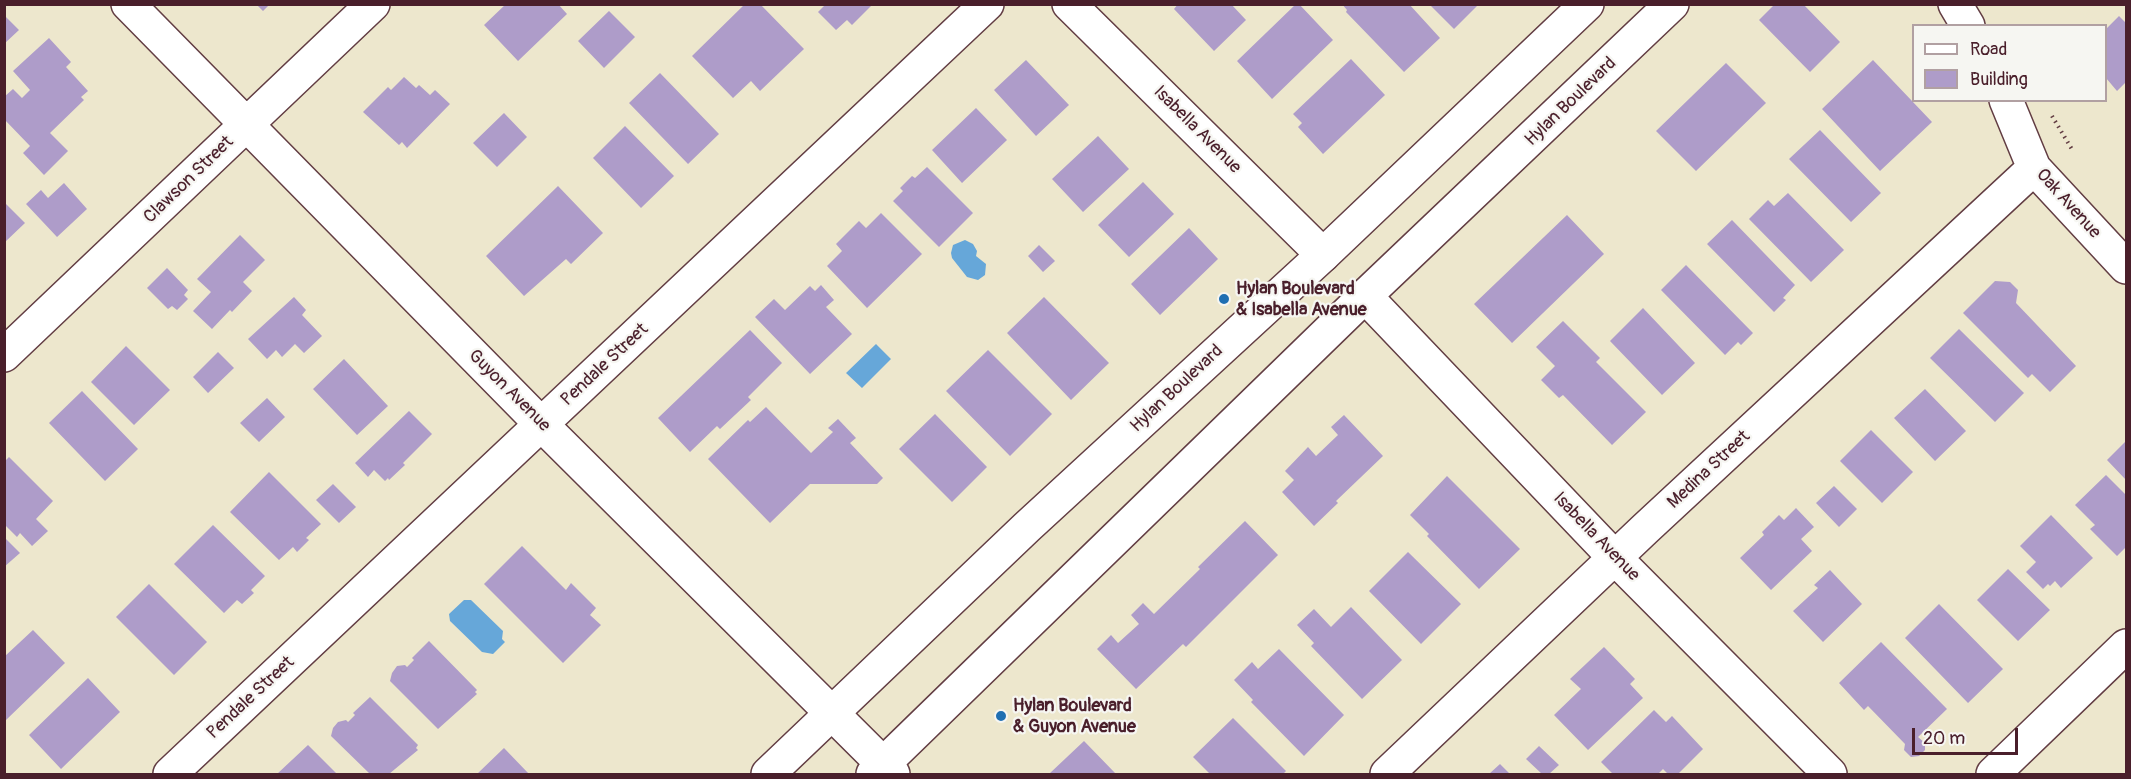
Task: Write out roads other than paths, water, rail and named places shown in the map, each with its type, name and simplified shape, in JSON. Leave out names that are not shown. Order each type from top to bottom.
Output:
[{"type":"street","name":"Guyon Avenue","points":[[128,4],[542,425],[832,713],[883,771]]},
{"type":"street","name":"Clawson Street","points":[[4,355],[373,4]]},
{"type":"street","name":"Pendale Street","points":[[170,774],[987,4]]},
{"type":"street","name":"Isabella Avenue","points":[[1070,4],[1323,255]]},
{"type":"street","name":"Hylan Boulevard","points":[[768,774],[1019,535],[1323,255],[1587,4]]},
{"type":"street","name":"Hylan Boulevard","points":[[883,771],[1365,296],[1672,4]]},
{"type":"street","points":[[1955,4],[1967,24]]},
{"type":"street","name":"Oak Avenue","points":[[2007,102],[2034,168],[2127,267]]},
{"type":"street","name":"Medina Street","points":[[1387,774],[2034,168]]},
{"type":"street","name":"Isabella Avenue","points":[[1365,296],[1615,558],[1830,774]]},
{"type":"street","points":[[1993,774],[2127,646]]},
{"type":"water","points":[[965,240],[973,244],[977,251],[976,256],[986,264],[985,275],[978,280],[967,277],[952,258],[953,245]]},
{"type":"water","points":[[876,344],[891,359],[862,388],[846,373]]},
{"type":"water","points":[[464,600],[471,600],[503,631],[502,639],[505,642],[493,654],[482,652],[450,621],[449,614]]},
{"type":"place","name":"Hylan Boulevard & Isabella Avenue","points":[[1224,299]]},
{"type":"place","name":"Hylan Boulevard & Guyon Avenue","points":[[1001,716]]}]
